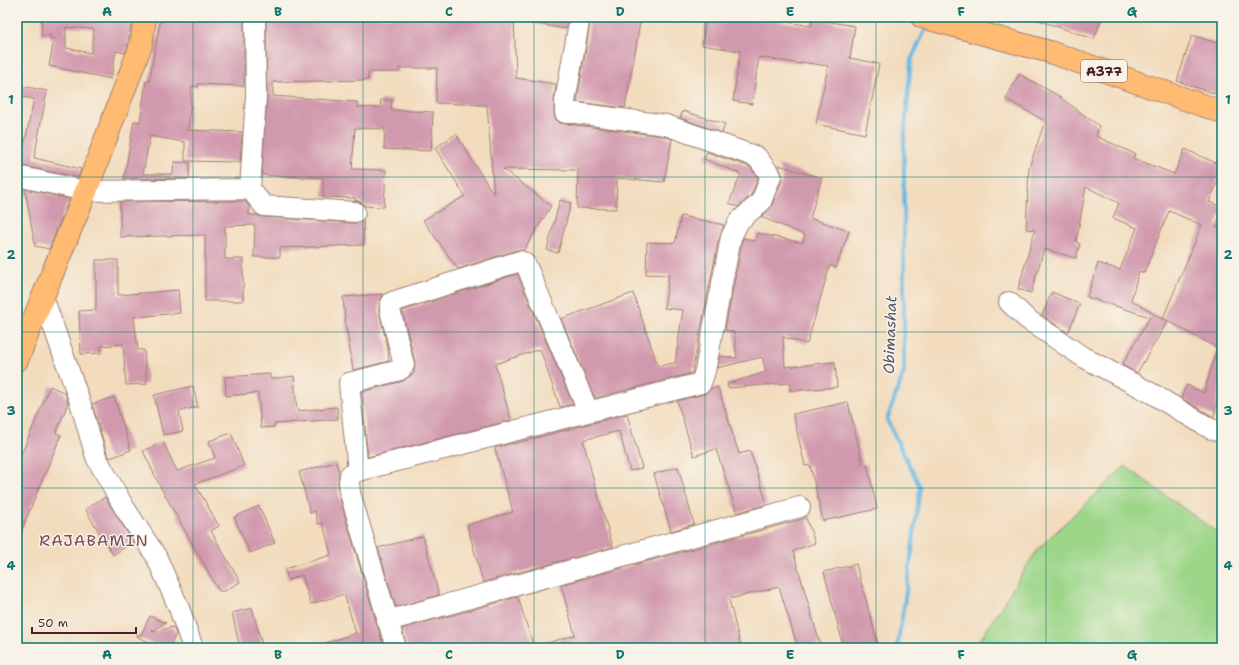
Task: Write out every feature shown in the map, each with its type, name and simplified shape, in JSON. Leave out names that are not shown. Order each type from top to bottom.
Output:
[{"type":"main road","points":[[17,360],[86,191],[140,45],[145,17]]},
{"type":"main road","name":"A377","points":[[922,17],[1050,52],[1222,112]]},
{"type":"street","points":[[255,17],[256,96],[250,189],[264,206],[355,212]]},
{"type":"street","points":[[396,648],[349,486],[350,475],[358,471],[701,383],[705,371],[731,237],[739,221],[762,202],[771,176],[757,156],[666,125],[576,113],[564,113],[580,17]]},
{"type":"street","points":[[17,176],[86,191],[250,189]]},
{"type":"street","points":[[358,471],[349,383],[403,368],[403,359],[390,310],[392,302],[520,261],[525,263],[530,274],[588,412]]},
{"type":"street","points":[[43,297],[80,402],[96,457],[124,507],[156,556],[179,608],[193,648]]},
{"type":"street","points":[[1009,302],[1027,319],[1083,357],[1151,392],[1211,430],[1222,432]]},
{"type":"street","points":[[387,621],[800,507]]},
{"type":"green space","points":[[1125,466],[1222,536],[1222,648],[975,648],[1037,550]]},
{"type":"building","points":[[42,17],[132,17],[127,48],[125,53],[116,51],[111,79],[49,66],[54,39],[50,39],[50,35],[41,36]],"holes":[[[66,27],[94,29],[91,53],[66,48]]]},
{"type":"building","points":[[161,17],[244,17],[244,86],[198,84],[198,87],[192,86],[188,130],[242,132],[240,162],[185,161],[185,142],[150,136],[143,174],[173,174],[174,162],[190,163],[189,178],[124,179],[134,121],[140,122],[146,81],[149,82]]},
{"type":"building","points":[[266,17],[514,17],[516,78],[556,84],[554,113],[555,119],[560,123],[663,136],[672,139],[664,182],[617,178],[616,209],[577,208],[578,170],[503,169],[551,206],[524,250],[516,250],[458,269],[423,220],[465,196],[435,148],[456,134],[494,195],[487,105],[436,103],[437,68],[399,68],[399,72],[368,72],[368,80],[273,82],[273,96],[357,102],[357,107],[380,108],[381,100],[392,100],[391,110],[433,112],[431,151],[384,149],[385,129],[355,128],[352,169],[386,170],[384,207],[365,206],[361,202],[355,200],[355,198],[323,197],[323,178],[262,175],[267,97]]},
{"type":"building","points":[[533,17],[568,17],[566,29],[532,23]]},
{"type":"building","points":[[591,17],[641,17],[625,108],[577,102]]},
{"type":"building","points":[[706,17],[738,17],[768,21],[768,19],[811,26],[812,19],[855,26],[850,58],[879,64],[865,134],[816,124],[828,66],[801,62],[801,64],[759,57],[752,104],[733,101],[740,51],[702,45]]},
{"type":"building","points":[[1036,17],[1102,17],[1094,39],[1035,19]]},
{"type":"building","points":[[1192,35],[1222,45],[1222,96],[1177,81]]},
{"type":"building","points":[[1019,74],[1057,95],[1099,126],[1096,136],[1135,154],[1133,158],[1174,174],[1185,149],[1222,166],[1222,171],[1209,202],[1222,207],[1222,211],[1216,226],[1222,229],[1222,377],[1214,417],[1181,398],[1187,385],[1204,393],[1217,348],[1163,318],[1202,225],[1169,211],[1144,273],[1139,271],[1131,300],[1167,322],[1137,373],[1122,365],[1150,317],[1087,297],[1098,263],[1120,270],[1137,228],[1113,218],[1119,203],[1086,187],[1076,242],[1080,244],[1076,258],[1044,249],[1031,293],[1018,289],[1035,230],[1026,229],[1029,168],[1045,121],[1006,99]]},
{"type":"building","points":[[17,85],[47,91],[34,158],[81,169],[78,177],[17,165],[17,145],[24,146],[34,99],[17,96]]},
{"type":"building","points":[[683,111],[725,124],[722,133],[680,118]]},
{"type":"building","points":[[707,152],[750,167],[758,178],[751,195],[738,207],[729,203],[741,174],[704,159]]},
{"type":"building","points":[[778,165],[822,178],[810,218],[849,231],[836,268],[830,265],[807,344],[783,337],[785,367],[835,362],[837,387],[790,391],[790,383],[728,388],[727,384],[766,372],[762,357],[717,368],[720,356],[737,358],[734,332],[725,330],[743,238],[755,241],[757,233],[803,243],[805,235],[761,217],[772,206],[782,180],[782,174]]},
{"type":"building","points":[[25,189],[69,199],[49,249],[35,246]]},
{"type":"building","points":[[560,200],[571,203],[558,253],[547,250]]},
{"type":"building","points":[[245,201],[249,206],[249,215],[354,223],[363,220],[364,245],[280,248],[280,257],[254,257],[255,225],[225,226],[225,259],[243,259],[243,301],[205,301],[205,235],[120,237],[120,202]]},
{"type":"building","points":[[681,216],[724,225],[718,240],[692,373],[595,398],[561,319],[633,293],[658,366],[675,363],[683,310],[664,308],[669,275],[646,274],[647,242],[675,243]]},
{"type":"building","points":[[96,260],[118,260],[118,295],[178,290],[180,313],[134,317],[138,350],[144,350],[147,384],[126,385],[123,344],[101,346],[101,353],[81,354],[79,311],[96,310]]},
{"type":"building","points":[[517,274],[573,404],[560,407],[540,349],[495,364],[511,420],[368,457],[361,392],[403,381],[414,373],[415,362],[402,311]]},
{"type":"building","points":[[1052,292],[1080,304],[1068,333],[1042,315]]},
{"type":"building","points":[[383,294],[380,301],[379,310],[389,361],[353,370],[346,331],[343,297]]},
{"type":"building","points":[[270,374],[270,379],[294,376],[297,411],[337,407],[338,419],[274,424],[274,427],[261,428],[258,393],[226,396],[225,377]]},
{"type":"building","points":[[50,386],[65,393],[68,403],[56,433],[61,435],[17,541],[17,465]]},
{"type":"building","points":[[193,386],[198,407],[179,411],[183,431],[163,435],[154,395]]},
{"type":"building","points":[[718,387],[739,454],[750,451],[767,504],[737,513],[716,449],[694,456],[677,401],[704,394],[710,389]]},
{"type":"building","points":[[114,397],[131,450],[110,458],[107,453],[92,404]]},
{"type":"building","points":[[848,402],[863,465],[867,464],[877,509],[823,521],[810,465],[805,466],[793,414]]},
{"type":"building","points":[[627,414],[642,468],[630,471],[619,431],[583,440],[613,547],[483,582],[467,525],[513,512],[495,448]]},
{"type":"building","points":[[231,433],[244,466],[195,484],[219,526],[211,531],[240,582],[224,591],[219,591],[161,488],[143,451],[163,442],[177,471],[215,458],[209,441]]},
{"type":"building","points":[[336,462],[339,473],[339,496],[384,648],[316,648],[316,646],[356,633],[344,594],[311,604],[302,575],[288,580],[285,569],[331,555],[323,523],[318,524],[315,511],[310,513],[299,472]]},
{"type":"building","points":[[678,467],[694,524],[671,531],[654,474]]},
{"type":"building","points":[[105,497],[133,542],[113,555],[85,509]]},
{"type":"building","points":[[259,506],[275,543],[250,553],[234,517]]},
{"type":"building","points":[[806,518],[815,543],[793,551],[820,644],[808,648],[798,648],[779,587],[729,599],[741,648],[540,648],[540,645],[575,635],[561,585]]},
{"type":"building","points":[[423,536],[439,595],[396,607],[378,548]]},
{"type":"building","points":[[856,564],[879,648],[844,648],[824,572]]},
{"type":"building","points":[[518,597],[534,648],[407,648],[402,629]]},
{"type":"building","points":[[252,608],[263,648],[240,648],[232,613]]},
{"type":"building","points":[[150,616],[166,623],[152,631],[153,632],[173,627],[176,634],[169,648],[161,648],[136,636],[141,635]]},
{"type":"waterway","name":"Obimashat","points":[[897,648],[909,573],[920,487],[887,420],[904,372],[904,142],[911,60],[927,26]]},
{"type":"district","name":"RAJABAMIN","points":[[94,540]]}]
